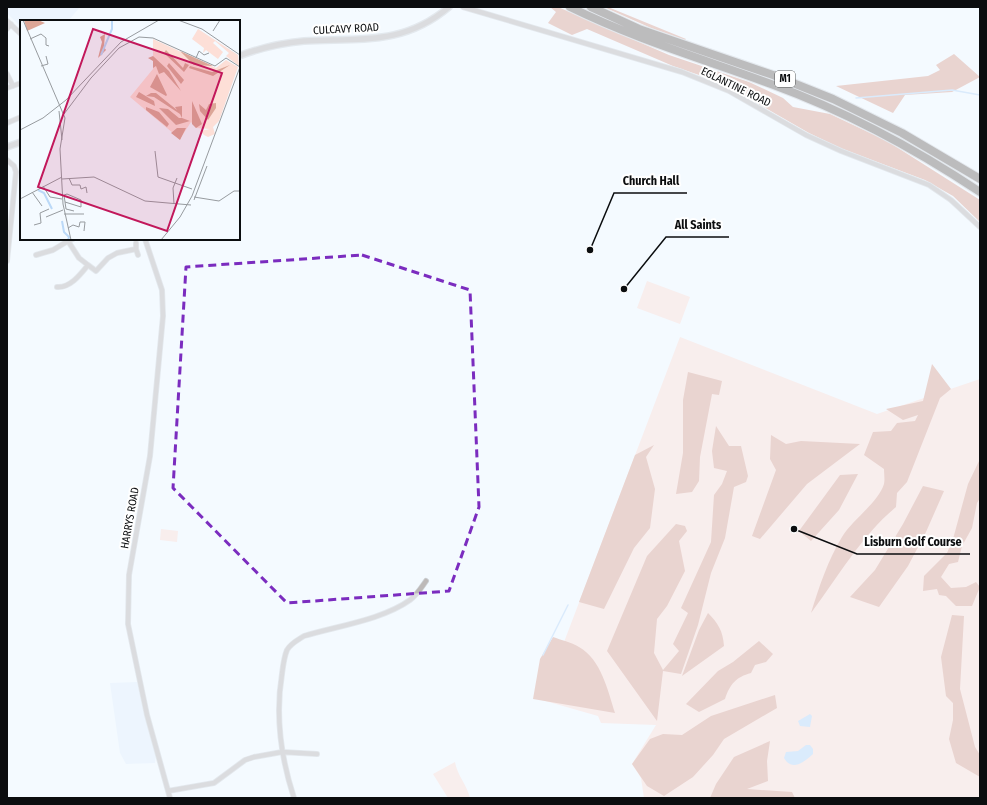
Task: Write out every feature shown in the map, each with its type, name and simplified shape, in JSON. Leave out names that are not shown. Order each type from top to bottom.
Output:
[{"type":"highway","name":"M1","points":[[570,7],[634,36],[770,84],[830,108],[900,142],[980,192]]},
{"type":"highway","name":"M1","points":[[591,7],[639,29],[773,74],[834,99],[902,133],[980,179]]},
{"type":"street","name":"CULCAVY ROAD","points":[[240,56],[263,48],[289,43],[386,38],[423,24],[449,7]]},
{"type":"street","name":"EGLANTINE ROAD","points":[[463,7],[682,72],[710,82],[748,101],[806,135],[840,151],[930,185],[951,200],[980,227]]},
{"type":"street","points":[[7,29],[9,23],[20,33]]},
{"type":"street","points":[[7,74],[13,86]]},
{"type":"street","points":[[7,88],[20,83]]},
{"type":"street","points":[[7,123],[20,117]]},
{"type":"street","points":[[7,147],[20,142]]},
{"type":"street","points":[[7,160],[14,166],[16,172],[7,261]]},
{"type":"street","points":[[36,255],[53,250],[71,240],[79,258],[96,271],[108,258],[117,253],[136,249]]},
{"type":"street","name":"HARRYS ROAD","points":[[145,240],[162,290],[163,316],[150,456],[129,575],[128,624],[147,716],[170,798]]},
{"type":"street","points":[[136,243],[138,255]]},
{"type":"street","points":[[57,287],[62,287],[71,283],[88,266]]},
{"type":"street","points":[[294,798],[282,752],[279,698],[285,656],[290,645],[304,636],[371,618],[401,606],[416,595],[426,581]]},
{"type":"street","points":[[168,791],[214,783],[245,760],[254,757],[282,752],[317,754]]},
{"type":"highlighted area","points":[[362,255],[470,290],[479,507],[449,591],[287,603],[173,488],[186,267]]},
{"type":"shaded area","points":[[7,7],[80,7],[69,20],[20,20],[20,26],[7,13]]},
{"type":"shaded area","points":[[550,7],[558,7],[669,55],[749,82],[783,98],[793,107],[830,114],[887,141],[980,200],[980,222],[953,196],[925,180],[840,148],[809,133],[722,83],[673,66],[587,29],[572,35],[548,23],[556,12]]},
{"type":"shaded area","points":[[604,7],[608,7],[686,39],[685,40],[651,28]]},
{"type":"shaded area","points":[[954,54],[980,77],[952,92],[905,95],[893,113],[836,86],[928,76],[940,70],[936,65]]},
{"type":"shaded area","points":[[647,281],[690,297],[680,324],[637,308]]},
{"type":"shaded area","points":[[680,337],[877,414],[980,379],[980,798],[644,798],[641,778],[632,764],[656,725],[601,723],[598,716],[542,700]]},
{"type":"shaded area","points":[[932,364],[951,389],[940,398],[907,482],[897,493],[896,507],[861,543],[811,613],[824,574],[842,537],[876,498],[884,484],[884,469],[864,455],[873,432],[891,431],[897,423],[915,421],[918,415],[903,420],[886,409],[923,401]]},
{"type":"shaded area","points":[[688,372],[722,381],[719,395],[712,394],[700,457],[699,481],[692,492],[676,494],[683,453],[683,400]]},
{"type":"shaded area","points":[[716,426],[729,446],[741,446],[748,476],[746,482],[734,487],[725,538],[711,573],[698,625],[681,674],[663,671],[657,721],[607,651],[647,556],[676,524],[685,526],[687,531],[679,541],[685,571],[667,606],[657,619],[654,653],[663,670],[679,651],[673,644],[688,613],[681,608],[711,542],[714,495],[722,484],[727,471],[714,468],[712,451]]},
{"type":"shaded area","points":[[771,435],[786,444],[801,441],[860,444],[807,484],[760,539],[752,536],[776,470],[770,459]]},
{"type":"shaded area","points":[[654,445],[646,457],[655,489],[650,528],[634,548],[604,609],[579,602],[635,455]]},
{"type":"shaded area","points":[[980,459],[980,498],[977,503],[972,528],[962,546],[958,562],[949,564],[941,577],[951,588],[966,587],[976,582],[980,587],[972,606],[956,606],[946,596],[939,595],[937,589],[923,591],[924,576],[947,553],[953,539],[968,484]]},
{"type":"shaded area","points":[[858,474],[839,510],[811,541],[799,531],[840,475]]},
{"type":"shaded area","points":[[923,486],[944,491],[926,532],[908,566],[879,607],[850,597],[875,570],[903,524]]},
{"type":"shaded area","points":[[161,529],[178,531],[177,542],[160,540]]},
{"type":"shaded area","points":[[708,613],[715,620],[719,628],[724,646],[682,676],[699,630]]},
{"type":"shaded area","points":[[952,615],[964,616],[960,689],[975,747],[980,755],[980,777],[956,763],[949,739],[953,720],[953,703],[946,696],[941,657]]},
{"type":"shaded area","points":[[553,637],[576,645],[587,652],[593,659],[603,676],[615,713],[533,699],[540,659]]},
{"type":"shaded area","points":[[759,641],[773,654],[766,662],[755,665],[751,673],[734,682],[731,685],[725,699],[699,712],[686,704],[718,671],[733,662]]},
{"type":"shaded area","points":[[137,682],[156,755],[155,763],[126,764],[120,753],[110,683]]},
{"type":"shaded area","points":[[775,695],[777,708],[724,739],[713,755],[693,777],[664,796],[647,786],[632,764],[650,739],[663,734],[682,735],[711,716]]},
{"type":"shaded area","points":[[770,741],[767,761],[768,781],[747,789],[792,792],[795,798],[710,798],[716,784],[734,757]]},
{"type":"shaded area","points":[[455,762],[470,798],[448,798],[433,774]]},
{"type":"water","points":[[810,714],[812,716],[810,727],[800,726],[798,721]]},
{"type":"water","points":[[806,745],[810,745],[813,749],[813,754],[806,760],[794,765],[787,762],[784,758],[786,752],[798,751]]},
{"type":"waterway","points":[[856,98],[952,90],[980,95]]},
{"type":"waterway","points":[[543,655],[568,605]]},
{"type":"place","name":"Church Hall","points":[[590,250]]},
{"type":"place","name":"All Saints","points":[[624,289]]},
{"type":"place","name":"Lisburn Golf Course","points":[[794,529]]}]
